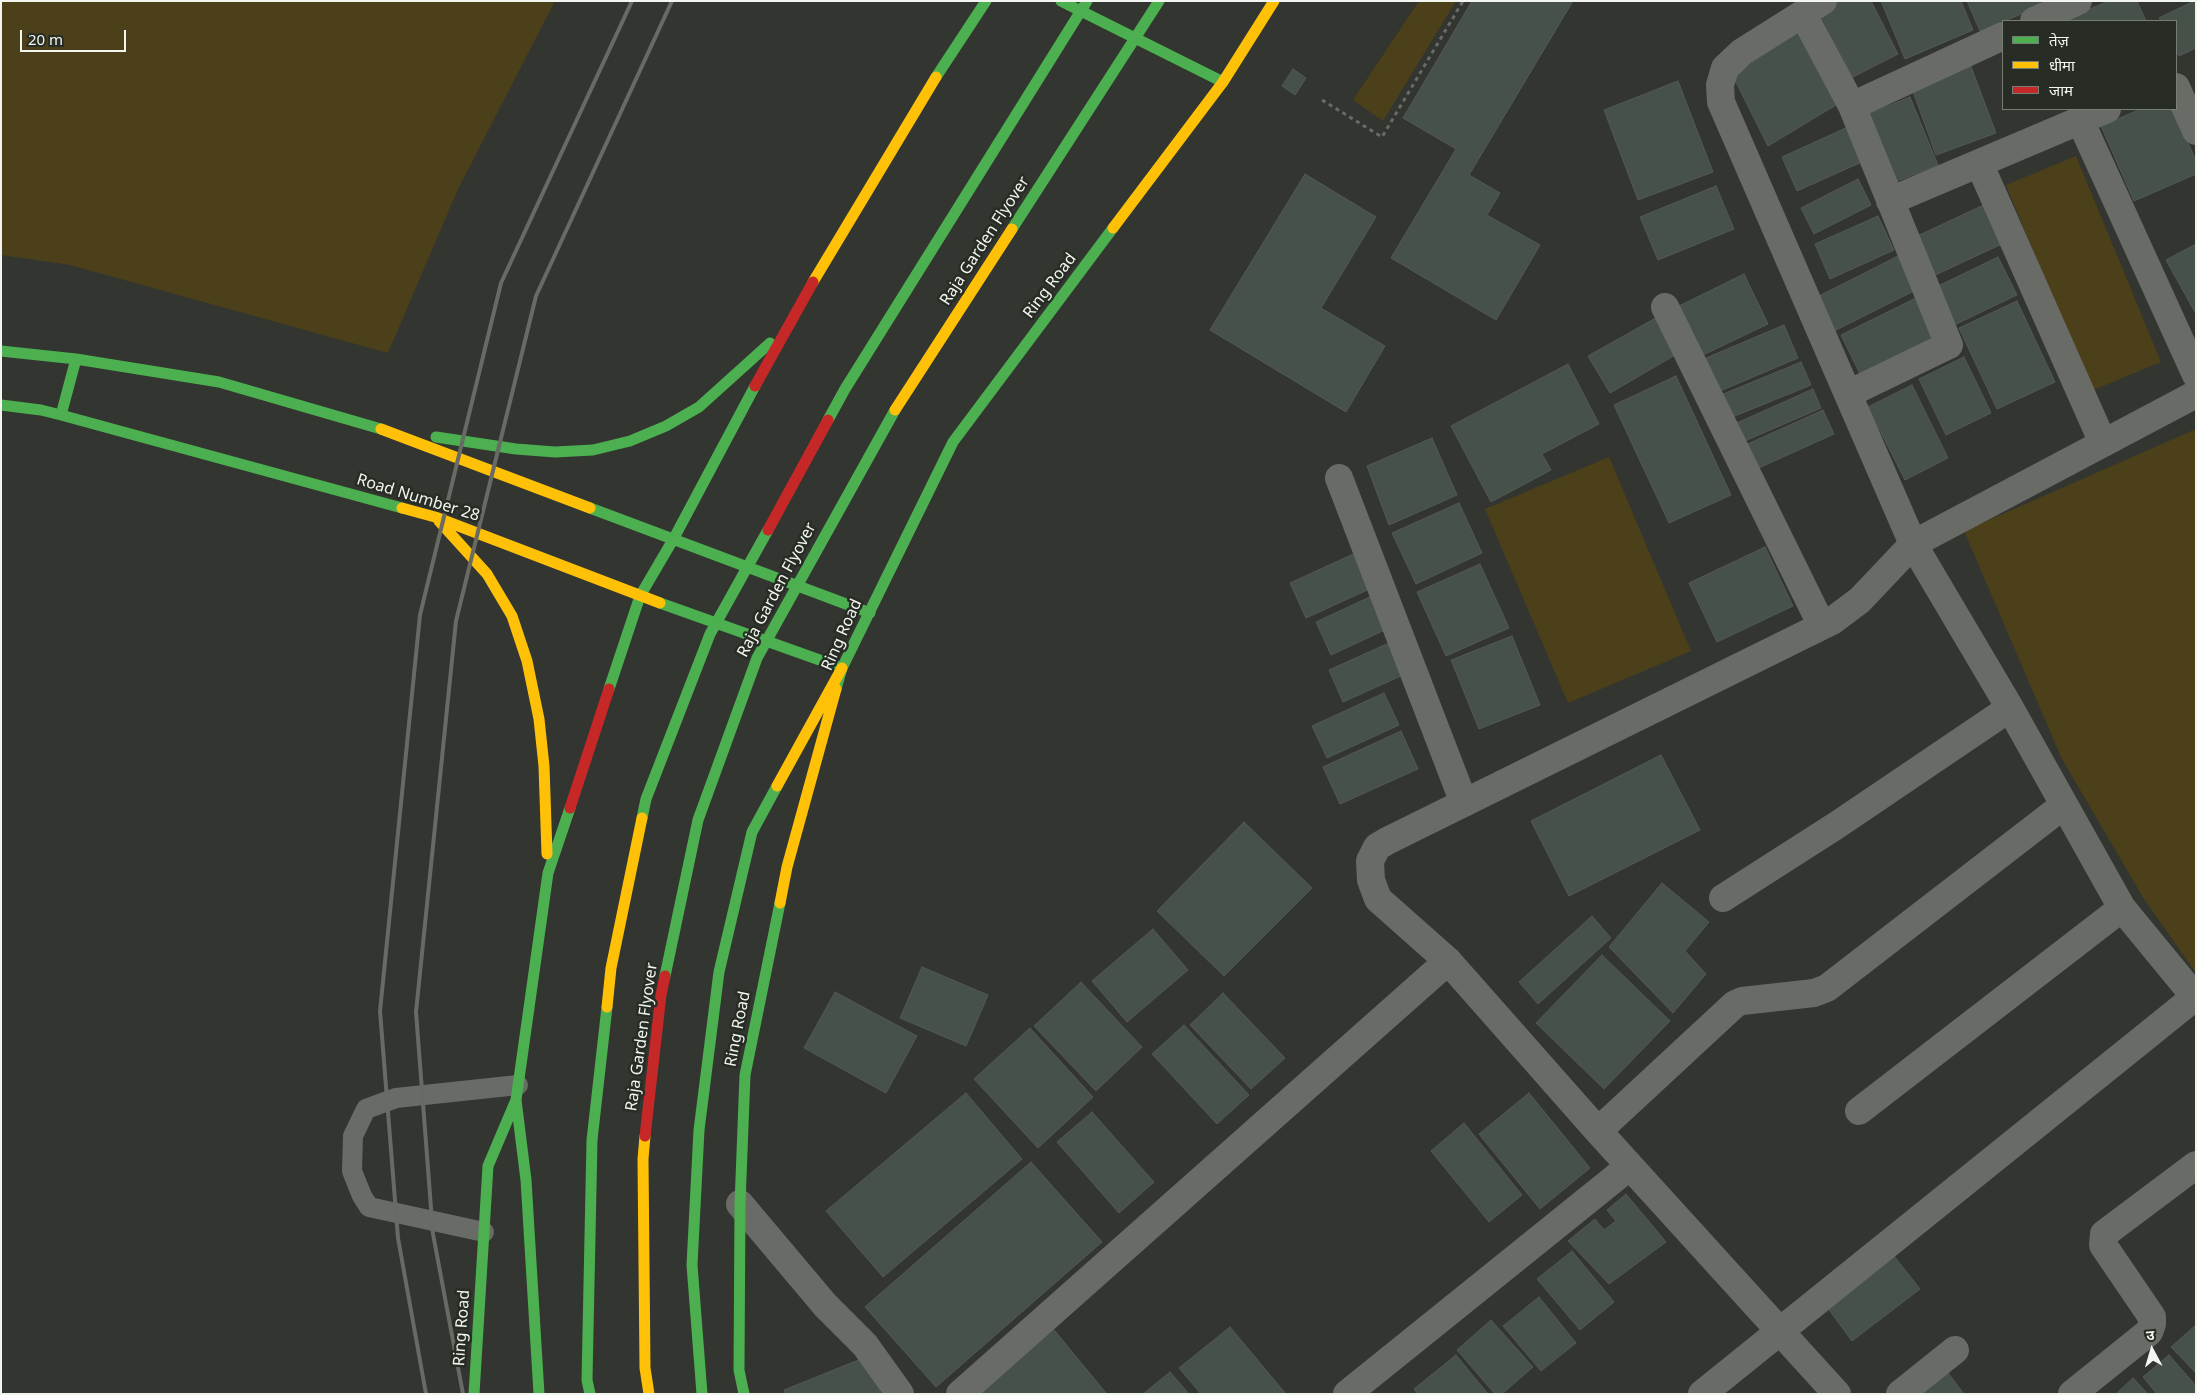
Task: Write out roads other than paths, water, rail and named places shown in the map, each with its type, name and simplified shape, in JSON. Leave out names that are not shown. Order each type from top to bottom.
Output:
[{"type":"main road","name":"Ring Road","points":[[474,1394],[488,1166],[517,1092],[548,873],[640,596],[674,538],[785,330],[924,95],[986,1]]},
{"type":"main road","points":[[1061,1],[1223,82]]},
{"type":"main road","points":[[590,1394],[587,1380],[592,1140],[611,968],[646,799],[710,634],[826,424],[850,381],[1087,1]]},
{"type":"main road","name":"Raja Garden Flyover","points":[[649,1394],[646,1368],[643,1158],[661,995],[698,820],[757,658],[892,414],[1159,1]]},
{"type":"main road","name":"Ring Road","points":[[744,1394],[739,1370],[740,1204],[745,1075],[786,867],[842,668],[953,442],[1223,82],[1274,1]]},
{"type":"main road","points":[[380,429],[516,449],[555,452],[593,450],[630,441],[666,426],[699,407],[785,330]]},
{"type":"main road","points":[[1,351],[76,359],[219,382],[380,429],[870,613]]},
{"type":"main road","points":[[61,415],[76,359]]},
{"type":"main road","name":"Road Number 28","points":[[1,405],[41,410],[61,415],[435,517],[640,596],[842,668]]},
{"type":"main road","points":[[435,517],[487,574],[512,616],[527,661],[539,719],[544,766],[548,873]]},
{"type":"main road","points":[[702,1394],[692,1265],[699,1130],[719,972],[752,832],[842,668]]},
{"type":"main road","points":[[517,1092],[526,1180],[539,1394]]},
{"type":"street","points":[[2036,20],[2078,1]]},
{"type":"street","points":[[1702,1394],[2195,997],[2122,908],[2010,708],[1913,544],[1721,102],[1720,85],[1725,68],[1742,52],[1814,7],[1948,345],[1848,394]]},
{"type":"street","points":[[1852,106],[2002,36]]},
{"type":"street","points":[[2177,89],[2196,131]]},
{"type":"street","points":[[1890,201],[2105,110]]},
{"type":"street","points":[[2080,120],[2196,375]]},
{"type":"street","points":[[1979,164],[2103,443]]},
{"type":"street","points":[[1665,307],[1822,626]]},
{"type":"street","points":[[1837,1394],[1598,1131],[1448,961],[1378,899],[1371,880],[1370,861],[1377,847],[1822,626],[1860,600],[1913,544],[2196,394]]},
{"type":"street","points":[[1339,478],[1464,803]]},
{"type":"street","points":[[1723,898],[1837,825],[2010,708]]},
{"type":"street","points":[[1598,1131],[1735,1004],[1742,1001],[1814,993],[1827,988],[2064,805]]},
{"type":"street","points":[[1859,1111],[2122,908]]},
{"type":"street","points":[[960,1394],[1448,961]]},
{"type":"street","points":[[2072,1394],[2149,1332],[2152,1324],[2152,1317],[2104,1245],[2104,1234],[2196,1165]]},
{"type":"street","points":[[1347,1394],[1630,1166]]},
{"type":"street","points":[[740,1204],[825,1305],[865,1345],[900,1394]]},
{"type":"street","points":[[1900,1394],[1955,1350]]},
{"type":"lane","points":[[484,1232],[369,1207],[362,1196],[352,1171],[353,1136],[366,1109],[396,1098],[517,1092]]},
{"type":"railway","points":[[426,1394],[398,1238],[380,1011],[420,615],[501,283],[632,1]]},
{"type":"railway","points":[[463,1394],[433,1234],[416,1012],[456,621],[536,296],[672,1]]}]
